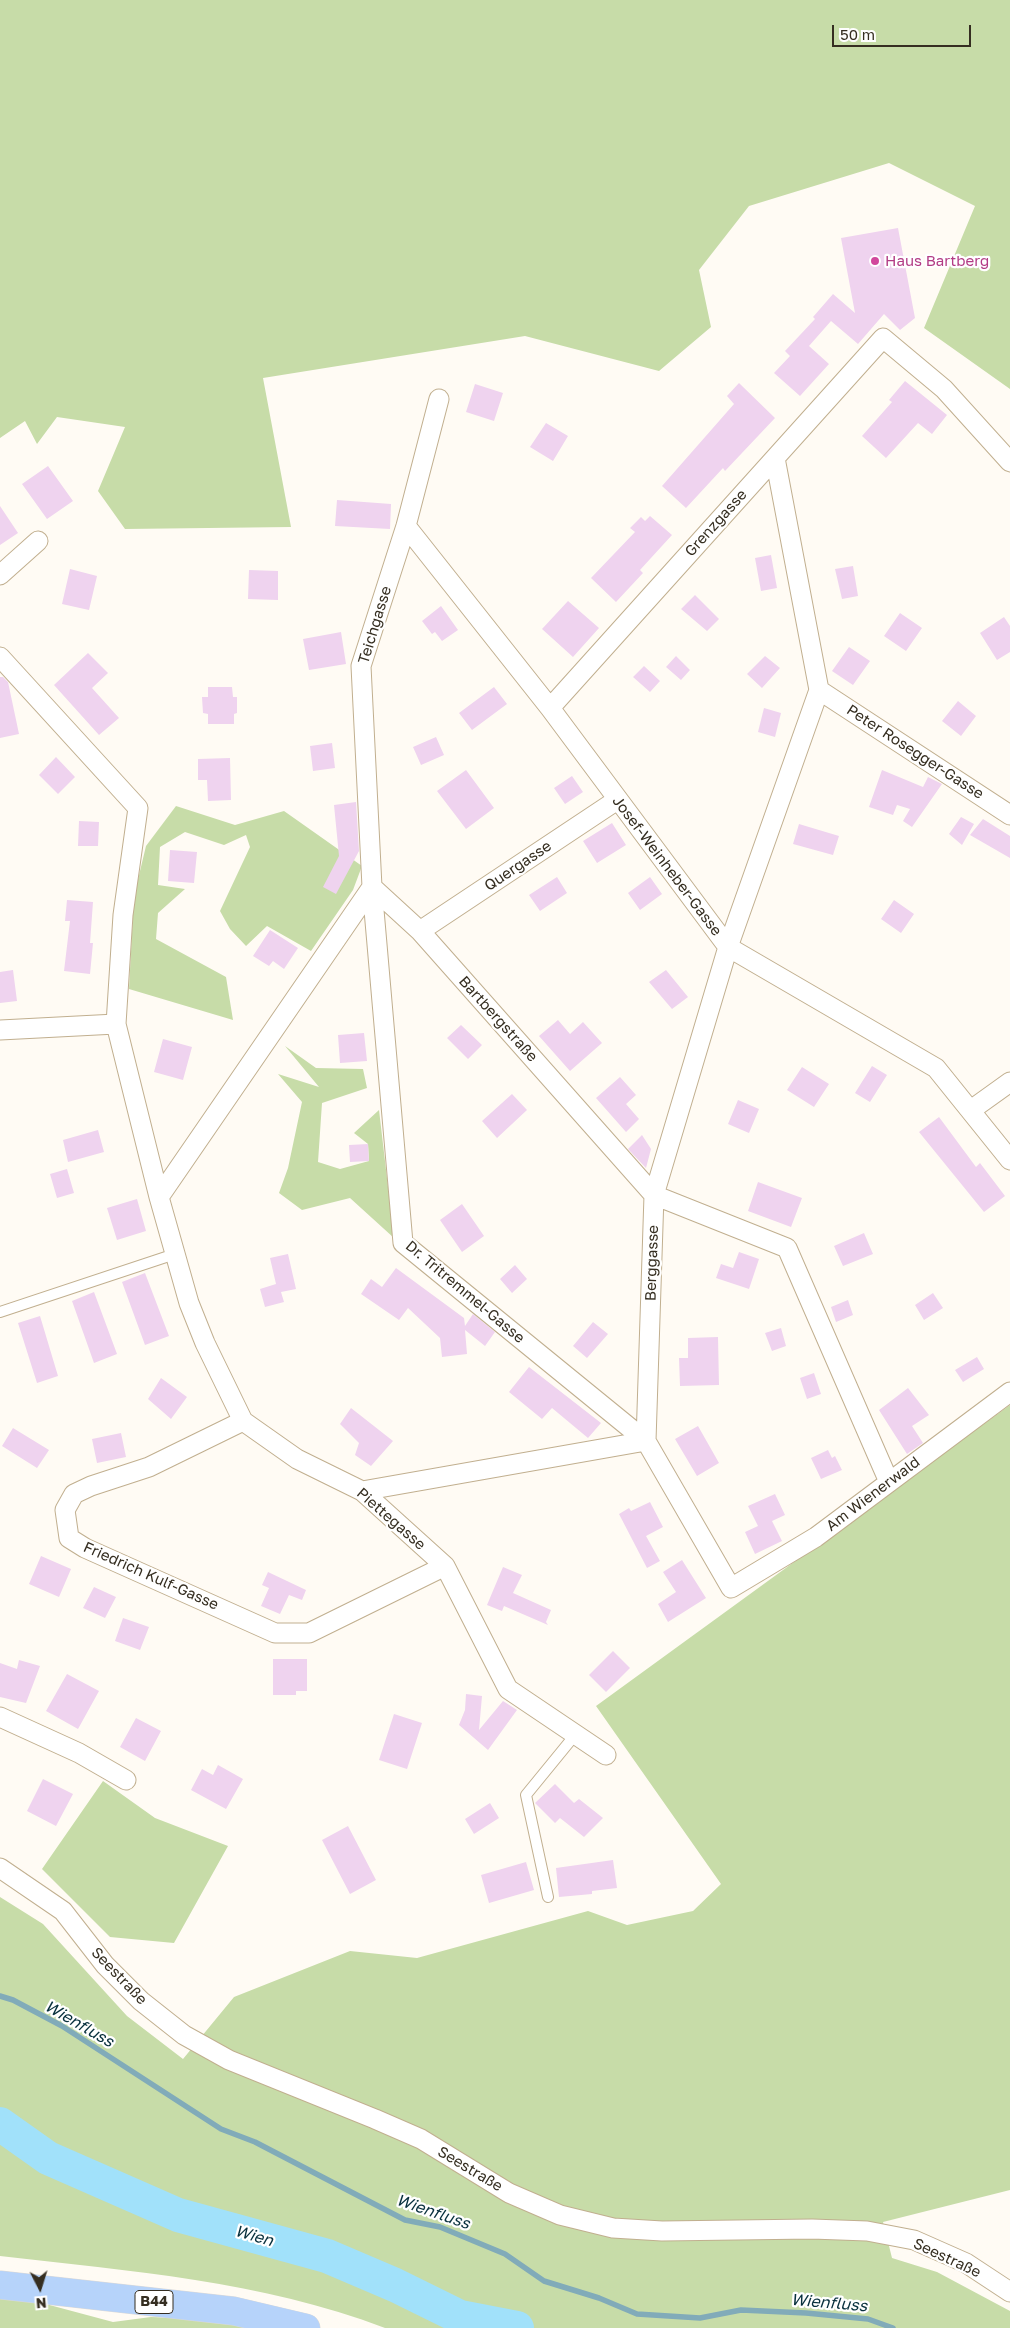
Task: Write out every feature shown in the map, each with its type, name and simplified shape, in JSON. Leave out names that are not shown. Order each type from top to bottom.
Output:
[{"type":"main road","name":"B44","points":[[0,2285],[234,2311],[306,2328]]},
{"type":"street","name":"Grenzgasse","points":[[550,708],[883,338],[944,389],[1010,462]]},
{"type":"street","name":"Teichgasse","points":[[372,887],[361,666],[406,526],[439,399]]},
{"type":"street","points":[[775,458],[819,690]]},
{"type":"street","name":"Josef-Weinheber-Gasse","points":[[406,526],[550,708],[728,947]]},
{"type":"street","points":[[0,575],[38,541]]},
{"type":"street","points":[[0,657],[138,808],[123,915],[116,1024],[159,1197]]},
{"type":"street","name":"Josef-Weinheber-Gasse","points":[[728,947],[819,690]]},
{"type":"street","name":"Peter Rosegger-Gasse","points":[[819,690],[1010,814]]},
{"type":"street","name":"Quergasse","points":[[420,932],[617,800]]},
{"type":"street","points":[[159,1197],[372,887]]},
{"type":"street","name":"Bartbergstraße","points":[[372,887],[420,932],[654,1195]]},
{"type":"street","name":"Dr. Tritremmel-Gasse","points":[[372,887],[403,1243],[646,1441],[731,1588]]},
{"type":"street","points":[[889,1482],[786,1248],[654,1195],[728,947],[936,1068],[1010,1160]]},
{"type":"street","points":[[0,1030],[116,1024]]},
{"type":"street","points":[[971,1110],[1010,1082]]},
{"type":"street","name":"Berggasse","points":[[646,1441],[654,1195]]},
{"type":"street","name":"Piettegasse","points":[[159,1197],[189,1303],[243,1421],[297,1459],[362,1491],[445,1566],[508,1689],[606,1755]]},
{"type":"street","name":"Am Wienerwald","points":[[731,1588],[816,1537],[1010,1392]]},
{"type":"street","name":"Friedrich Kulf-Gasse","points":[[243,1421],[149,1467],[91,1486],[74,1494],[65,1510],[69,1538],[84,1548],[275,1632],[309,1633],[445,1566]]},
{"type":"street","points":[[362,1491],[646,1441]]},
{"type":"street","points":[[0,1717],[79,1752],[126,1780]]},
{"type":"street","name":"Seestraße","points":[[0,1868],[63,1911],[105,1965],[141,2000],[184,2035],[229,2060],[375,2119],[421,2140],[518,2197],[560,2215],[613,2228],[662,2231],[812,2228],[867,2231],[914,2240],[966,2263],[1010,2292]]},
{"type":"lane","points":[[0,1312],[175,1254]]},
{"type":"lane","points":[[548,1897],[526,1795],[575,1735]]},
{"type":"green space","points":[[0,0],[1010,0],[1010,389],[924,328],[975,206],[889,163],[749,206],[699,270],[711,327],[659,371],[525,336],[263,378],[291,527],[125,529],[98,491],[125,427],[57,417],[37,444],[25,421],[0,438]]},
{"type":"green space","points":[[176,806],[235,825],[284,811],[362,866],[353,890],[311,951],[267,926],[246,946],[230,929],[220,911],[250,847],[246,835],[224,845],[185,832],[160,847],[158,885],[185,889],[158,913],[156,939],[226,977],[233,1020],[129,989],[134,896],[146,846]]},
{"type":"green space","points":[[285,1046],[316,1068],[363,1069],[367,1088],[322,1103],[318,1162],[340,1169],[369,1161],[368,1144],[354,1133],[379,1110],[394,1238],[350,1198],[302,1210],[279,1193],[288,1168],[302,1102],[278,1074],[319,1087]]},
{"type":"green space","points":[[1010,1405],[1010,2190],[883,2222],[892,2258],[937,2272],[1010,2311],[1010,2328],[385,2328],[291,2299],[195,2280],[0,2256],[0,1897],[43,1924],[127,2016],[183,2059],[234,1997],[350,1951],[417,1958],[588,1911],[627,1925],[693,1911],[721,1884],[596,1706]]},
{"type":"green space","points":[[103,1781],[155,1818],[228,1846],[174,1943],[110,1937],[42,1869]]},
{"type":"green space","points":[[0,2298],[42,2303],[113,2322],[151,2317],[202,2319],[251,2328],[0,2328]]},
{"type":"building","points":[[898,228],[915,318],[900,330],[884,314],[858,344],[831,321],[809,346],[829,364],[800,396],[774,373],[790,356],[785,351],[815,319],[813,317],[833,294],[855,313],[841,238]]},
{"type":"building","points":[[905,381],[947,415],[932,434],[918,423],[886,458],[862,436],[892,402],[889,400]]},
{"type":"building","points":[[739,383],[775,418],[725,471],[723,468],[686,508],[662,486],[734,404],[727,396]]},
{"type":"building","points":[[475,384],[503,393],[494,421],[466,412]]},
{"type":"building","points":[[546,423],[568,436],[553,461],[530,447]]},
{"type":"building","points":[[48,466],[73,501],[47,519],[22,484]]},
{"type":"building","points":[[337,500],[391,504],[390,529],[335,526]]},
{"type":"building","points":[[0,506],[18,533],[0,545]]},
{"type":"building","points":[[650,516],[672,535],[640,570],[643,573],[616,602],[591,578],[635,532],[630,528],[641,517],[645,521]]},
{"type":"building","points":[[771,555],[777,588],[761,591],[755,558]]},
{"type":"building","points":[[853,566],[858,596],[842,599],[835,569]]},
{"type":"building","points":[[70,569],[97,576],[89,610],[62,604]]},
{"type":"building","points":[[249,570],[278,571],[278,600],[248,599]]},
{"type":"building","points":[[695,595],[719,619],[707,631],[681,609]]},
{"type":"building","points":[[568,601],[599,628],[573,657],[542,629]]},
{"type":"building","points":[[441,606],[458,630],[442,641],[435,632],[432,634],[422,621]]},
{"type":"building","points":[[900,613],[922,628],[906,651],[884,636]]},
{"type":"building","points":[[1004,617],[1010,626],[1010,652],[997,660],[980,633]]},
{"type":"building","points":[[341,632],[346,664],[309,670],[303,639]]},
{"type":"building","points":[[849,647],[870,661],[853,685],[832,671]]},
{"type":"building","points":[[88,653],[108,673],[92,688],[119,718],[99,735],[54,685]]},
{"type":"building","points":[[676,656],[690,670],[681,680],[666,667]]},
{"type":"building","points":[[765,656],[780,668],[762,688],[747,674]]},
{"type":"building","points":[[644,666],[660,681],[650,692],[633,677]]},
{"type":"building","points":[[0,677],[3,677],[8,682],[19,734],[0,738]]},
{"type":"building","points":[[208,687],[232,687],[233,697],[237,697],[237,713],[234,714],[234,724],[208,724],[208,714],[203,713],[202,697],[208,697]]},
{"type":"building","points":[[494,687],[507,704],[472,730],[459,713]]},
{"type":"building","points":[[958,701],[976,716],[961,736],[942,721]]},
{"type":"building","points":[[764,708],[781,713],[775,737],[758,732]]},
{"type":"building","points":[[436,737],[444,755],[421,765],[413,747]]},
{"type":"building","points":[[332,743],[335,768],[313,771],[310,746]]},
{"type":"building","points":[[56,757],[75,777],[58,794],[39,775]]},
{"type":"building","points":[[230,758],[231,800],[208,801],[207,780],[198,780],[198,759]]},
{"type":"building","points":[[466,770],[494,808],[466,829],[437,791]]},
{"type":"building","points":[[882,770],[923,787],[928,777],[942,784],[912,827],[903,821],[910,809],[897,805],[893,815],[869,807]]},
{"type":"building","points":[[572,776],[583,792],[565,804],[554,788]]},
{"type":"building","points":[[356,802],[359,851],[336,894],[323,887],[339,856],[334,805]]},
{"type":"building","points":[[961,817],[974,824],[962,845],[949,834]]},
{"type":"building","points":[[983,819],[1010,836],[1010,858],[970,835]]},
{"type":"building","points":[[79,821],[99,822],[98,846],[78,846]]},
{"type":"building","points":[[612,823],[626,845],[597,863],[583,841]]},
{"type":"building","points":[[799,824],[839,836],[833,855],[793,844]]},
{"type":"building","points":[[170,850],[197,852],[194,883],[168,881]]},
{"type":"building","points":[[557,877],[567,893],[540,911],[529,895]]},
{"type":"building","points":[[650,877],[662,894],[640,910],[628,893]]},
{"type":"building","points":[[67,900],[93,902],[90,943],[93,943],[90,974],[64,971],[70,921],[65,921]]},
{"type":"building","points":[[894,900],[914,914],[901,933],[881,919]]},
{"type":"building","points":[[270,930],[298,948],[284,969],[273,961],[269,966],[253,956]]},
{"type":"building","points":[[13,970],[17,1001],[0,1003],[0,972]]},
{"type":"building","points":[[666,970],[688,997],[672,1009],[649,982]]},
{"type":"building","points":[[558,1020],[570,1034],[583,1022],[602,1043],[570,1071],[539,1036]]},
{"type":"building","points":[[461,1025],[482,1045],[468,1059],[447,1038]]},
{"type":"building","points":[[364,1033],[367,1061],[340,1063],[338,1035]]},
{"type":"building","points":[[163,1039],[192,1047],[183,1080],[154,1072]]},
{"type":"building","points":[[872,1066],[887,1075],[870,1102],[855,1093]]},
{"type":"building","points":[[802,1067],[829,1084],[814,1107],[787,1090]]},
{"type":"building","points":[[620,1077],[636,1095],[626,1104],[639,1119],[626,1132],[596,1098]]},
{"type":"building","points":[[512,1094],[527,1110],[497,1138],[482,1121]]},
{"type":"building","points":[[738,1100],[759,1109],[749,1133],[728,1124]]},
{"type":"building","points":[[939,1117],[976,1167],[980,1163],[1005,1196],[984,1212],[919,1132]]},
{"type":"building","points":[[98,1130],[104,1152],[68,1162],[63,1140]]},
{"type":"building","points":[[642,1135],[651,1149],[646,1168],[628,1149]]},
{"type":"building","points":[[368,1144],[369,1161],[350,1162],[349,1145]]},
{"type":"building","points":[[67,1169],[74,1193],[57,1198],[50,1174]]},
{"type":"building","points":[[758,1182],[802,1198],[791,1227],[748,1211]]},
{"type":"building","points":[[137,1199],[146,1231],[117,1240],[107,1208]]},
{"type":"building","points":[[462,1204],[484,1236],[462,1252],[440,1220]]},
{"type":"building","points":[[864,1233],[873,1254],[843,1266],[834,1246]]},
{"type":"building","points":[[739,1252],[759,1259],[749,1289],[716,1278],[721,1264],[733,1268]]},
{"type":"building","points":[[288,1254],[296,1289],[281,1292],[284,1302],[265,1307],[260,1289],[276,1284],[270,1258]]},
{"type":"building","points":[[515,1265],[527,1279],[512,1293],[500,1279]]},
{"type":"building","points":[[396,1268],[464,1318],[465,1326],[473,1314],[495,1332],[485,1346],[465,1330],[467,1354],[442,1357],[440,1338],[408,1308],[399,1320],[361,1294],[371,1279],[382,1287]]},
{"type":"building","points":[[145,1273],[169,1336],[145,1345],[122,1282]]},
{"type":"building","points":[[94,1292],[117,1354],[94,1363],[72,1301]]},
{"type":"building","points":[[933,1293],[943,1308],[924,1320],[915,1305]]},
{"type":"building","points":[[848,1300],[853,1315],[836,1322],[831,1307]]},
{"type":"building","points":[[40,1316],[58,1376],[37,1383],[18,1323]]},
{"type":"building","points":[[593,1322],[608,1334],[587,1358],[573,1346]]},
{"type":"building","points":[[781,1328],[786,1346],[772,1351],[765,1333]]},
{"type":"building","points":[[718,1337],[719,1385],[680,1386],[679,1358],[688,1358],[688,1338]]},
{"type":"building","points":[[977,1357],[984,1369],[963,1382],[955,1370]]},
{"type":"building","points":[[529,1367],[601,1423],[588,1438],[552,1408],[542,1419],[509,1392]]},
{"type":"building","points":[[814,1373],[821,1394],[807,1399],[800,1378]]},
{"type":"building","points":[[161,1378],[187,1397],[171,1419],[148,1399]]},
{"type":"building","points":[[908,1388],[929,1415],[912,1426],[923,1443],[907,1454],[879,1410]]},
{"type":"building","points":[[351,1408],[393,1441],[371,1466],[355,1455],[359,1443],[340,1424]]},
{"type":"building","points":[[698,1426],[719,1463],[697,1476],[675,1439]]},
{"type":"building","points":[[13,1428],[49,1450],[37,1468],[2,1446]]},
{"type":"building","points":[[121,1433],[126,1457],[97,1463],[92,1439]]},
{"type":"building","points":[[828,1450],[832,1458],[835,1456],[842,1470],[821,1479],[811,1458]]},
{"type":"building","points":[[775,1494],[785,1515],[772,1521],[782,1541],[755,1554],[745,1532],[758,1526],[748,1506]]},
{"type":"building","points":[[650,1502],[663,1527],[646,1536],[660,1561],[647,1568],[619,1514],[629,1508],[631,1511]]},
{"type":"building","points":[[41,1556],[71,1569],[59,1597],[29,1584]]},
{"type":"building","points":[[682,1560],[706,1598],[668,1622],[658,1604],[676,1592],[663,1572]]},
{"type":"building","points":[[503,1567],[522,1575],[513,1593],[551,1610],[546,1622],[548,1625],[504,1606],[502,1611],[487,1605]]},
{"type":"building","points":[[268,1572],[306,1590],[302,1600],[289,1595],[280,1614],[261,1606],[269,1588],[262,1585]]},
{"type":"building","points":[[94,1587],[116,1597],[105,1618],[83,1608]]},
{"type":"building","points":[[123,1618],[149,1627],[140,1650],[115,1641]]},
{"type":"building","points":[[613,1651],[630,1668],[606,1692],[589,1675]]},
{"type":"building","points":[[273,1659],[307,1659],[307,1691],[296,1691],[296,1695],[273,1695]]},
{"type":"building","points":[[19,1660],[40,1666],[26,1703],[0,1697],[0,1663],[17,1669]]},
{"type":"building","points":[[67,1674],[99,1691],[78,1729],[46,1711]]},
{"type":"building","points":[[466,1694],[482,1696],[479,1730],[503,1701],[517,1710],[488,1750],[459,1725],[465,1710]]},
{"type":"building","points":[[394,1714],[422,1723],[407,1769],[379,1760]]},
{"type":"building","points":[[136,1718],[161,1731],[145,1761],[120,1747]]},
{"type":"building","points":[[218,1765],[243,1779],[226,1809],[191,1790],[202,1769],[213,1775]]},
{"type":"building","points":[[43,1779],[73,1794],[56,1826],[27,1811]]},
{"type":"building","points":[[555,1784],[574,1803],[579,1799],[603,1818],[584,1837],[560,1818],[555,1823],[535,1803]]},
{"type":"building","points":[[490,1803],[499,1818],[474,1834],[465,1819]]},
{"type":"building","points":[[348,1826],[376,1880],[350,1894],[322,1840]]},
{"type":"building","points":[[613,1860],[617,1888],[592,1891],[592,1894],[559,1897],[556,1868]]},
{"type":"building","points":[[526,1862],[534,1890],[489,1903],[481,1875]]},
{"type":"waterway","name":"Wienfluss","points":[[0,1996],[13,2000],[62,2026],[221,2129],[255,2142],[405,2220],[440,2227],[505,2254],[544,2281],[599,2298],[637,2314],[700,2318],[741,2310],[806,2313],[868,2319],[893,2328]]},
{"type":"waterway","name":"Wien","points":[[0,2124],[48,2158],[178,2215],[327,2256],[395,2285],[460,2317],[517,2328]]},
{"type":"place","name":"Haus Bartberg","points":[[875,261]]}]
